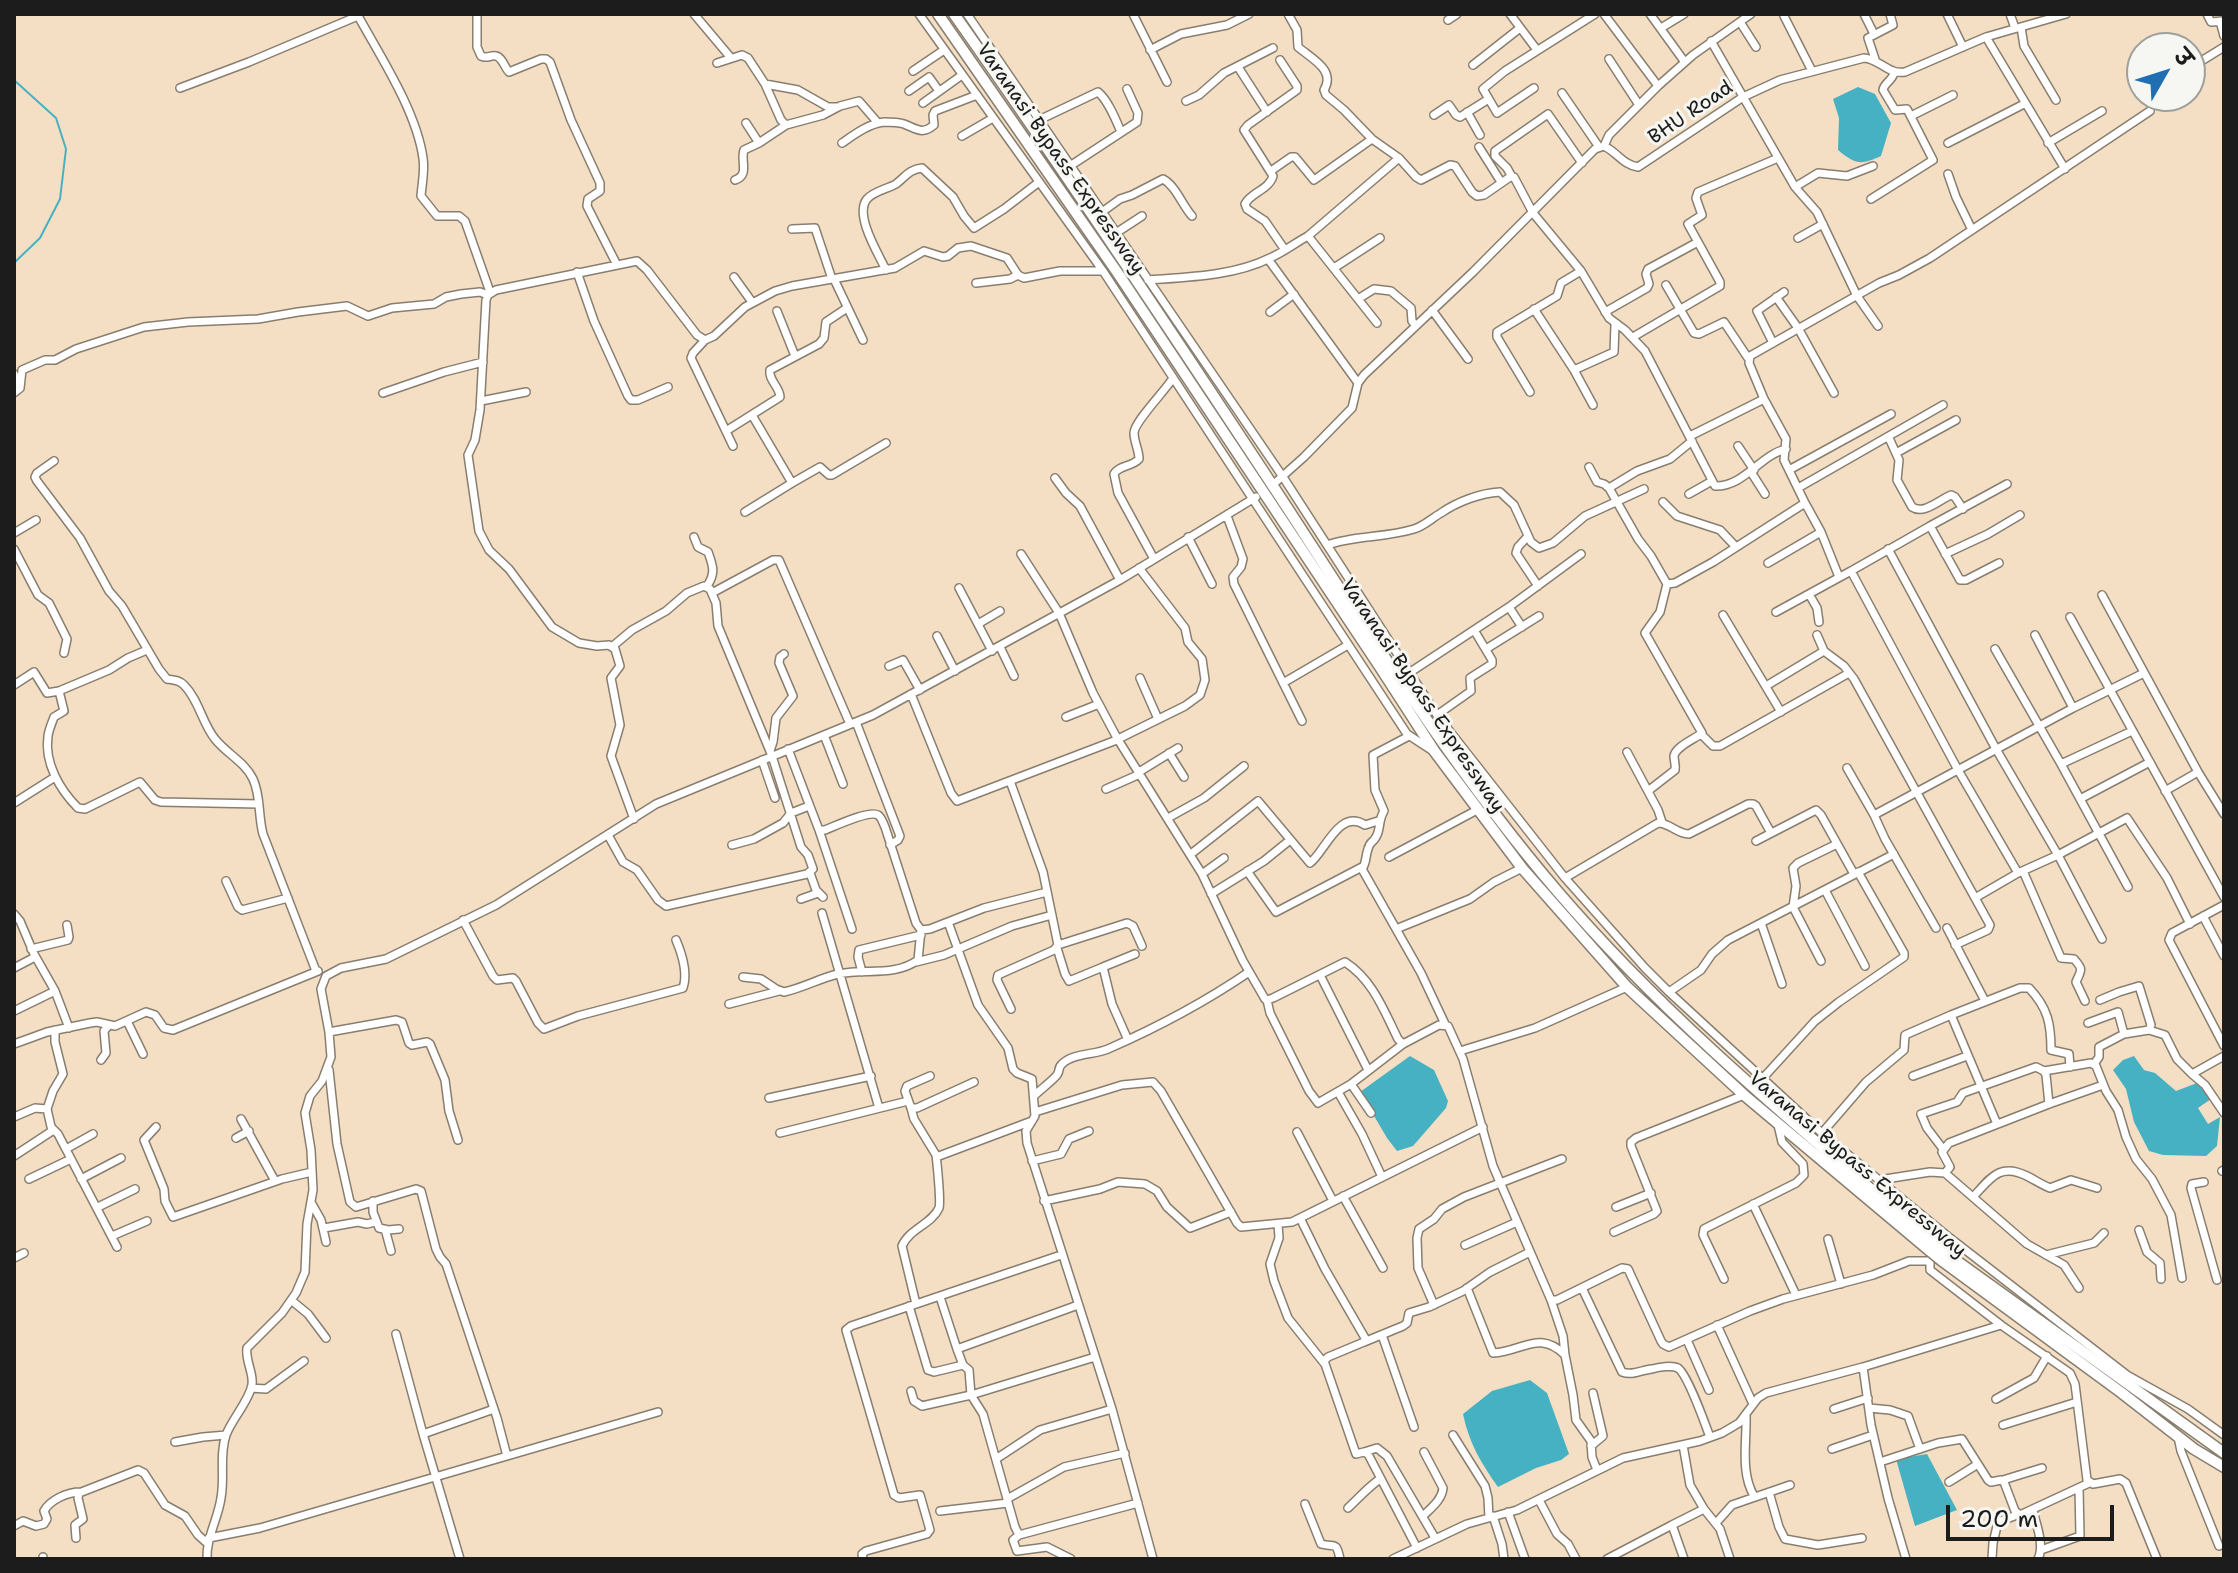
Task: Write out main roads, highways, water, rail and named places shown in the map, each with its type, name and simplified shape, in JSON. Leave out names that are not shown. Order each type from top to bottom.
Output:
[{"type":"highway","name":"Varanasi Bypass Expressway","points":[[938,14],[1142,310],[1435,752],[1522,868],[1627,987],[1744,1095],[1937,1254],[2194,1449],[2224,1467]]},
{"type":"highway","name":"Varanasi Bypass Expressway","points":[[954,14],[1119,254],[1437,735],[1559,893],[1631,971],[1698,1036],[1937,1254],[2224,1453]]},
{"type":"highway","points":[[2150,1399],[2169,1400]]},
{"type":"water","points":[[1858,87],[1875,94],[1891,123],[1881,156],[1863,162],[1854,161],[1838,150],[1839,118],[1833,99]]},
{"type":"water","points":[[1410,1056],[1434,1070],[1448,1101],[1446,1108],[1413,1146],[1397,1151],[1360,1092]]},
{"type":"water","points":[[2134,1056],[2144,1070],[2155,1073],[2176,1091],[2197,1083],[2211,1099],[2198,1108],[2208,1124],[2220,1117],[2217,1146],[2206,1156],[2163,1155],[2149,1151],[2134,1122],[2126,1089],[2113,1070],[2123,1060]]},
{"type":"water","points":[[1530,1380],[1547,1393],[1569,1454],[1498,1487],[1476,1452],[1463,1414],[1492,1391]]},
{"type":"water","points":[[1927,1454],[1957,1510],[1915,1526],[1896,1459]]},
{"type":"waterway","points":[[14,80],[56,118],[66,149],[60,199],[40,238],[14,263]]}]
